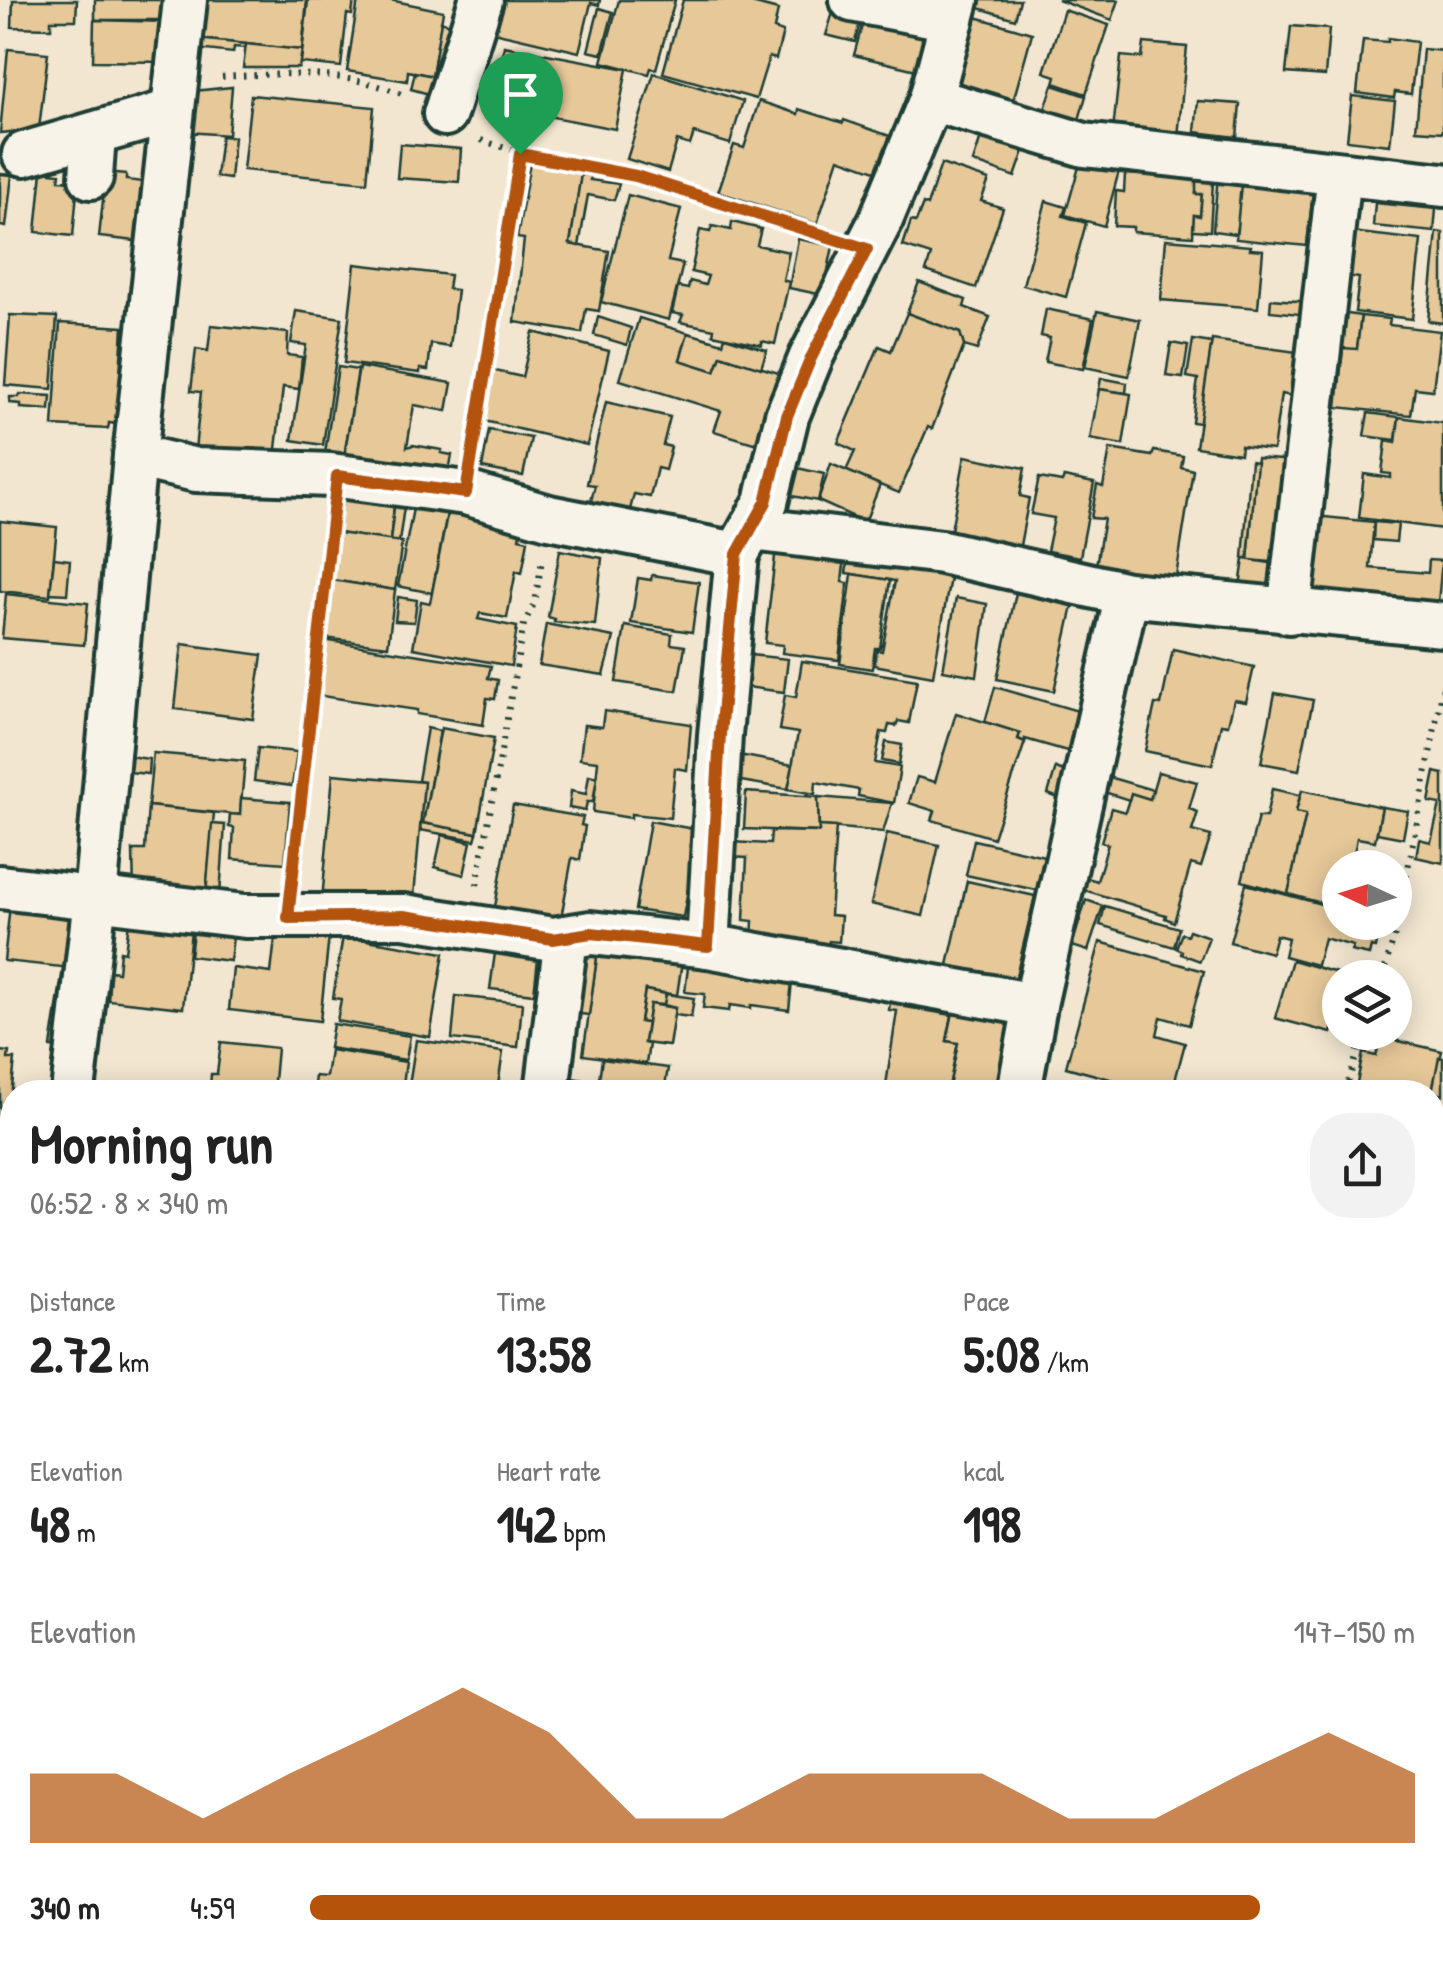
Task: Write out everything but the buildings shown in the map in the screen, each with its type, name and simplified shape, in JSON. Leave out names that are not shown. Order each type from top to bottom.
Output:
[{"type":"street","points":[[74,1080],[135,456],[185,0]]},
{"type":"street","points":[[445,114],[481,0]]},
{"type":"street","points":[[708,946],[720,735],[744,541],[766,502],[787,416],[805,372],[867,249],[931,98],[954,10],[852,0]]},
{"type":"street","points":[[24,154],[94,134],[174,97]]},
{"type":"street","points":[[931,98],[1084,145],[1443,185]]},
{"type":"street","points":[[91,177],[94,134]]},
{"type":"street","points":[[1289,612],[1339,174]]},
{"type":"street","points":[[135,456],[196,470],[337,476],[466,493],[549,517],[744,541],[942,552],[1128,594],[1443,626]]},
{"type":"street","points":[[1021,1080],[1128,594]]},
{"type":"street","points":[[0,887],[245,916],[404,916],[553,939],[591,933],[708,946],[1035,1005]]},
{"type":"street","points":[[548,1080],[566,937]]},
{"type":"path","points":[[174,97],[225,76],[302,73],[362,80],[445,114],[482,141],[520,154],[636,176],[867,249]]},
{"type":"path","points":[[466,493],[520,154]]},
{"type":"path","points":[[288,918],[337,476]]},
{"type":"path","points":[[469,926],[524,624],[535,602],[549,517]]},
{"type":"path","points":[[1387,960],[1443,686]]},
{"type":"path","points":[[1350,1080],[1359,1050]]},
{"type":"route","points":[[520,154],[636,176],[867,249],[811,358],[787,416],[766,502],[737,554],[720,735],[708,946],[591,933],[553,939],[404,916],[288,918],[337,476],[466,493],[520,154]]}]
